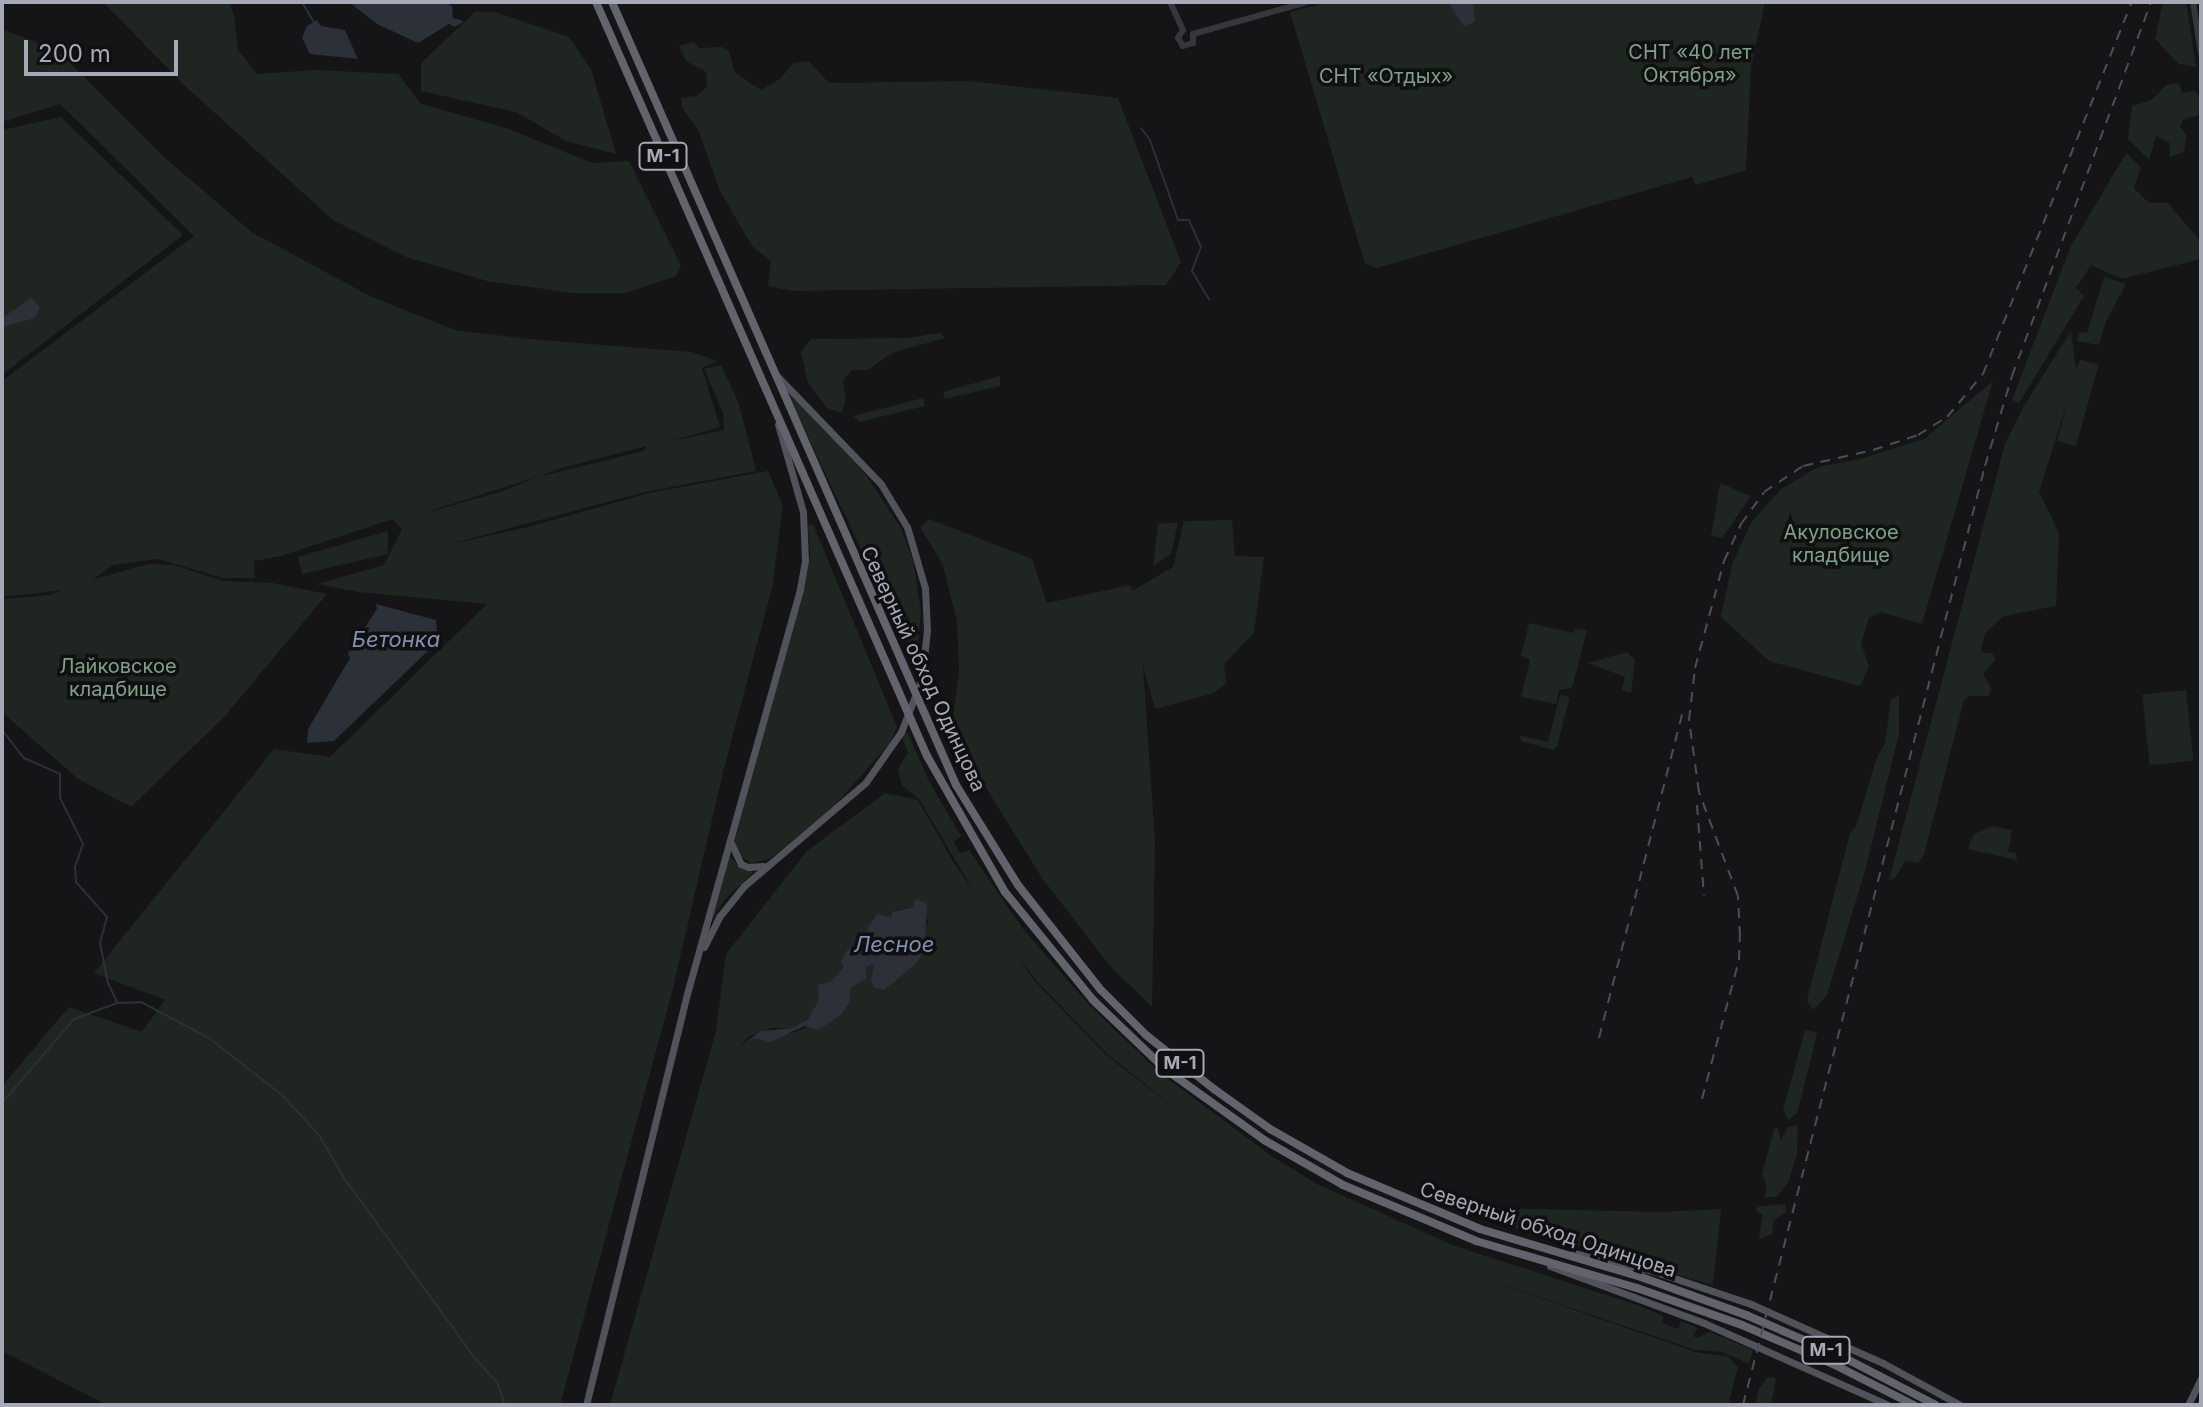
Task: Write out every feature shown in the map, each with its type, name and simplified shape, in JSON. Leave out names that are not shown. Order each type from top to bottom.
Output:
[{"type":"highway","name":"Северный обход Одинцова","points":[[596,2],[904,708],[946,791],[1005,892],[1093,1000],[1165,1069],[1277,1148],[1386,1206],[1528,1258],[1637,1288],[1709,1313],[1835,1365],[1914,1405]]},
{"type":"highway","name":"Северный обход Одинцова","points":[[612,2],[956,785],[1010,873],[1086,974],[1146,1035],[1270,1129],[1391,1195],[1468,1225],[1713,1302],[1839,1355],[1936,1405]]},
{"type":"main road","name":"М-1","points":[[687,994],[719,917],[744,886],[866,782],[901,732],[922,678],[927,630],[925,588],[907,527],[881,484],[772,370]]},
{"type":"main road","name":"М-1","points":[[586,1405],[687,994],[805,560],[800,497],[769,399]]},
{"type":"main road","points":[[732,832],[732,850],[741,864],[756,868],[773,862]]},
{"type":"main road","points":[[1532,1244],[1638,1268],[1717,1291],[1844,1344],[1960,1405]]},
{"type":"main road","points":[[1528,1258],[1704,1323],[1888,1405]]},
{"type":"main road","points":[[2188,1405],[2201,1378]]},
{"type":"street","points":[[1170,2],[1183,30],[1193,34],[1307,2]]},
{"type":"street","points":[[2193,2],[2201,53]]},
{"type":"street","points":[[1183,30],[1178,38],[1183,46],[1193,43],[1193,34]]},
{"type":"green space","points":[[103,2],[229,2],[234,15],[238,50],[257,74],[315,70],[398,74],[421,104],[506,128],[592,163],[629,161],[681,265],[676,276],[626,293],[573,293],[487,281],[406,257],[333,220],[184,85]]},
{"type":"green space","points":[[1329,2],[1765,2],[1751,67],[1746,170],[1696,185],[1692,177],[1377,268],[1365,264],[1290,12]]},
{"type":"green space","points":[[2163,2],[2186,2],[2196,67],[2179,64],[2155,39]]},
{"type":"green space","points":[[475,12],[495,12],[569,37],[591,69],[616,154],[566,141],[516,112],[421,91],[421,63]]},
{"type":"green space","name":"Лайковское кладбище","points":[[2,29],[58,51],[165,158],[253,233],[372,297],[455,330],[691,352],[718,361],[702,368],[720,427],[671,441],[724,430],[723,413],[704,369],[721,365],[739,404],[756,471],[645,492],[450,544],[524,528],[649,493],[768,471],[783,506],[772,588],[723,772],[672,992],[560,1405],[107,1405],[2,1351],[2,1086],[69,1007],[142,1032],[165,1000],[94,973],[274,749],[330,757],[487,604],[358,592],[317,584],[384,565],[402,529],[393,519],[281,556],[254,561],[255,578],[223,578],[158,559],[113,565],[92,580],[147,564],[174,565],[223,581],[273,583],[327,594],[224,717],[131,807],[78,779],[2,712],[2,599],[50,595],[64,590],[2,597],[2,381],[194,236],[60,104],[2,122]],"holes":[[[647,446],[644,451],[537,477],[565,467]],[[536,477],[503,491],[429,512],[430,511]]]},
{"type":"green space","points":[[694,42],[699,48],[722,47],[729,51],[735,73],[761,90],[781,78],[793,63],[809,61],[829,83],[969,81],[1118,98],[1181,262],[1166,285],[792,291],[768,286],[771,261],[752,246],[720,191],[699,132],[682,107],[681,98],[696,96],[707,87],[706,72],[686,61],[679,46]]},
{"type":"green space","points":[[2180,84],[2182,93],[2195,91],[2200,98],[2201,115],[2183,119],[2180,127],[2187,136],[2184,152],[2170,157],[2169,142],[2156,136],[2149,160],[2128,139],[2132,106],[2152,100],[2166,85]]},
{"type":"green space","points":[[61,117],[183,235],[2,375],[2,130]]},
{"type":"green space","points":[[2126,153],[2141,167],[2134,188],[2149,203],[2168,203],[2201,242],[2201,259],[2122,279],[2091,265],[2076,288],[2084,296],[2019,403],[2012,400],[2070,248]]},
{"type":"green space","points":[[2104,277],[2126,284],[2106,321],[2099,345],[2077,341],[2079,332],[2087,333]]},
{"type":"green space","points":[[2071,331],[2076,369],[2080,360],[2099,364],[2076,446],[2057,441],[2068,400],[2039,492],[2059,533],[2056,606],[2004,616],[1985,633],[1981,652],[1993,654],[1995,660],[1983,674],[1992,690],[1988,696],[1969,696],[1964,700],[1924,855],[1918,863],[1905,861],[1895,878],[1889,880],[2005,444],[2024,406]]},
{"type":"green space","points":[[940,333],[945,338],[892,353],[868,370],[852,370],[843,381],[846,398],[842,413],[827,408],[808,383],[801,352],[811,339],[907,338]]},
{"type":"green space","points":[[1000,376],[1000,386],[945,399],[943,392]]},
{"type":"green space","name":"Акуловское кладбище","points":[[1993,381],[1922,624],[1881,612],[1869,618],[1861,643],[1869,667],[1860,686],[1769,661],[1721,617],[1732,564],[1751,523],[1781,489],[1818,467],[1860,459],[1924,439]]},
{"type":"green space","points":[[783,384],[865,474],[901,528],[913,560],[921,611],[916,665]]},
{"type":"green space","points":[[923,398],[925,406],[860,422],[853,416]]},
{"type":"green space","points":[[1720,483],[1751,496],[1722,538],[1711,536]]},
{"type":"green space","points":[[929,519],[1032,559],[1047,603],[1130,585],[1132,591],[1173,567],[1184,521],[1232,520],[1235,556],[1264,557],[1254,633],[1224,664],[1226,683],[1214,693],[1155,709],[1143,666],[1155,842],[1152,1007],[1110,966],[1042,878],[985,786],[953,718],[959,671],[957,621],[943,565],[920,527]]},
{"type":"green space","points":[[1178,522],[1171,554],[1153,566],[1158,524]]},
{"type":"green space","points":[[813,524],[897,727],[890,743],[836,804],[771,858],[751,864],[736,852],[734,840],[804,588],[810,555],[808,525]]},
{"type":"green space","points":[[388,531],[388,554],[302,574],[298,557]]},
{"type":"green space","points":[[1529,623],[1574,633],[1575,629],[1587,630],[1572,688],[1559,690],[1556,704],[1521,697],[1530,660],[1521,656]]},
{"type":"green space","points":[[1627,652],[1635,661],[1631,693],[1622,690],[1625,677],[1588,663]]},
{"type":"green space","points":[[2186,690],[2193,761],[2150,765],[2142,695]]},
{"type":"green space","points":[[1560,695],[1570,697],[1557,747],[1553,750],[1521,741],[1520,736],[1548,742]]},
{"type":"green space","points":[[1899,695],[1899,734],[1865,871],[1827,995],[1813,1010],[1807,1000],[1850,833],[1856,827],[1876,760],[1885,743],[1891,700]]},
{"type":"green space","points":[[907,731],[928,779],[961,836],[954,842],[960,853],[969,850],[1023,929],[1091,1007],[1160,1073],[1270,1155],[1317,1184],[1455,1246],[1637,1305],[1663,1316],[1662,1323],[1678,1329],[1681,1321],[1698,1328],[1693,1336],[1697,1338],[1710,1332],[1753,1350],[1749,1364],[1722,1352],[1695,1350],[1453,1268],[1696,1352],[1729,1357],[1738,1367],[1728,1405],[610,1405],[716,1031],[726,954],[807,851],[885,793],[918,800],[973,890],[919,799],[902,785],[898,769],[908,752],[902,738]],"holes":[[[913,907],[928,920],[918,962],[902,973],[875,973],[874,964],[866,967],[864,975],[851,987],[850,1002],[842,1014],[792,1033],[754,1038],[736,1049],[750,1036],[771,1028],[793,1028],[808,1019],[819,1001],[822,984],[830,982],[845,967],[852,948],[856,950],[864,944],[876,917],[891,918],[897,910]],[[1017,955],[1034,978],[1107,1054],[1195,1124],[1106,1055],[1033,979]]]},
{"type":"green space","points":[[1991,826],[2012,830],[2008,852],[2016,853],[2017,860],[1968,849],[1973,835]]},
{"type":"green space","points":[[729,855],[738,866],[754,872],[725,899],[708,926]]},
{"type":"green space","points":[[1805,1030],[1817,1032],[1797,1113],[1788,1120],[1783,1110]]},
{"type":"green space","points":[[1798,1125],[1797,1154],[1788,1183],[1777,1196],[1764,1198],[1767,1186],[1762,1175],[1774,1129],[1778,1128],[1781,1140],[1788,1127]]},
{"type":"green space","points":[[1785,1204],[1786,1212],[1774,1221],[1772,1234],[1761,1239],[1763,1215],[1756,1211],[1757,1207]]},
{"type":"green space","points":[[1494,1208],[1662,1212],[1721,1209],[1713,1285],[1485,1219]]},
{"type":"green space","points":[[1768,1377],[1776,1378],[1771,1405],[1755,1405],[1759,1388]]},
{"type":"water","points":[[349,2],[445,2],[452,6],[453,18],[464,21],[455,27],[449,24],[418,43],[377,24]]},
{"type":"water","points":[[1448,2],[1473,2],[1475,22],[1464,26]]},
{"type":"water","points":[[317,20],[321,26],[345,30],[358,59],[310,54],[302,38],[307,26]]},
{"type":"water","points":[[31,298],[40,307],[35,318],[2,327],[2,318]]},
{"type":"water","name":"Бетонка","points":[[376,604],[436,620],[437,635],[432,647],[334,741],[307,743],[308,729],[350,658],[348,653],[377,609]]},
{"type":"water","name":"Лесное","points":[[916,899],[927,904],[925,943],[918,962],[884,990],[874,987],[871,981],[874,964],[866,967],[866,979],[851,987],[850,1002],[842,1014],[818,1030],[804,1026],[771,1042],[754,1038],[736,1049],[761,1031],[793,1028],[808,1019],[819,1000],[818,985],[830,982],[844,967],[841,962],[849,947],[856,950],[864,944],[862,939],[869,934],[867,929],[877,914],[891,917],[892,912],[913,907]]},
{"type":"waterway","points":[[302,2],[313,21]]},
{"type":"waterway","points":[[1141,128],[1150,140],[1178,220],[1189,220],[1201,247],[1192,271],[1209,299]]},
{"type":"waterway","points":[[2,730],[24,758],[60,774],[60,798],[83,844],[75,867],[76,882],[107,917],[100,943],[108,983],[117,1002]]},
{"type":"waterway","points":[[2,1103],[74,1019],[117,1003],[141,1002],[209,1038],[282,1095],[319,1135],[344,1178],[474,1357],[498,1384],[505,1405]]},
{"type":"railway","points":[[1702,1099],[1739,960],[1740,936],[1738,896],[1699,792],[1689,720],[1695,668],[1724,561],[1741,524],[1764,492],[1803,466],[1873,450],[1918,435],[1947,417],[1983,374],[2132,2]]},
{"type":"railway","points":[[1743,1405],[1985,466],[2012,376],[2151,2]]},
{"type":"railway","points":[[1599,1038],[1683,710]]},
{"type":"railway","points":[[1697,805],[1704,896]]},
{"type":"park label","name":"СНТ «40 лет Октября»","points":[[1690,64]]},
{"type":"park label","name":"СНТ «Отдых»","points":[[1386,76]]}]
